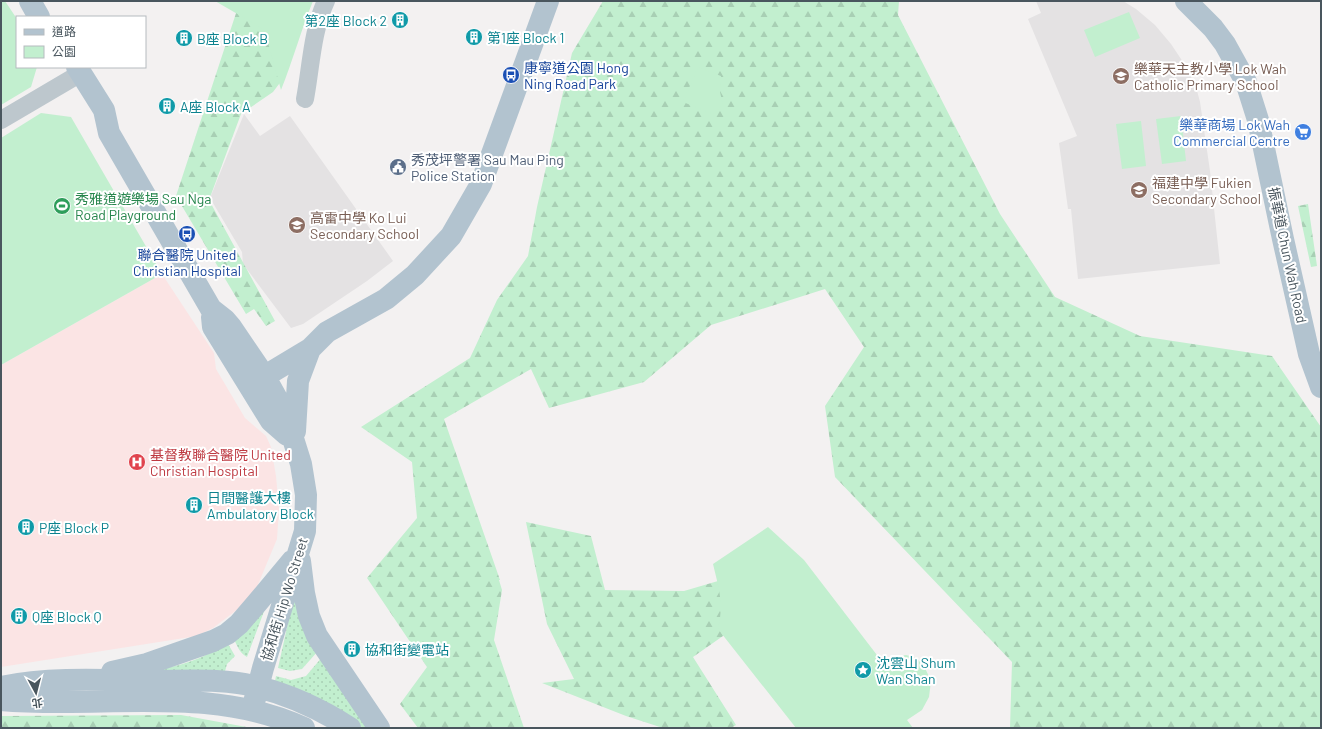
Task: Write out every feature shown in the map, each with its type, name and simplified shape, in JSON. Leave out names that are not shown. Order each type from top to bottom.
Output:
[{"type":"main road","points":[[30,1],[38,16]]},
{"type":"main road","points":[[253,375],[302,340],[327,332],[386,299],[415,275],[451,236],[480,184],[548,1]]},
{"type":"main road","name":"振華道 Chun Wah Road","points":[[1186,1],[1213,28],[1226,44],[1246,82],[1258,120],[1284,246],[1310,354],[1321,387]]},
{"type":"main road","points":[[72,72],[93,117],[109,133],[211,308],[213,326],[253,375],[271,421],[294,441]]},
{"type":"main road","points":[[253,375],[310,349],[327,332]]},
{"type":"main road","points":[[294,441],[298,381],[310,349]]},
{"type":"main road","name":"協和街 Hip Wo Street","points":[[252,710],[306,531],[306,495],[301,464],[294,441]]},
{"type":"main road","points":[[74,680],[147,664],[213,641],[227,634],[239,624],[299,552]]},
{"type":"main road","points":[[299,552],[304,593],[309,616],[317,636],[380,728]]},
{"type":"main road","points":[[1,688],[21,683],[74,680],[219,681],[258,687],[290,698],[315,708],[335,718],[350,728]]},
{"type":"main road","points":[[1,700],[22,702],[128,701],[210,703],[272,715],[304,728]]},
{"type":"street","points":[[306,99],[317,28],[321,12],[326,1]]},
{"type":"street","points":[[1,120],[72,72]]},
{"type":"shaded area","name":"福建中學 Fukien Secondary School","points":[[1036,1],[1123,1],[1136,9],[1155,25],[1171,44],[1185,65],[1196,87],[1200,102],[1210,171],[1220,264],[1078,279],[1071,209],[1068,209],[1059,143],[1077,136],[1028,19],[1041,13]]},
{"type":"shaded area","name":"高雷中學 Ko Lui Secondary School","points":[[244,114],[260,136],[290,116],[393,261],[367,281],[303,324],[291,328],[243,264],[242,252],[210,198]]},
{"type":"shaded area","name":"基督教聯合醫院 United Christian Hospital","points":[[162,274],[214,353],[216,369],[245,418],[266,436],[271,447],[276,476],[279,509],[277,539],[257,587],[242,606],[213,628],[197,636],[1,667],[1,365]]},
{"type":"green space","points":[[1,1],[5,1],[16,18],[16,68],[37,68],[31,87],[1,105]]},
{"type":"green space","points":[[215,1],[313,1],[281,90],[267,39],[270,33]]},
{"type":"green space","points":[[240,1],[286,30],[282,80],[273,92],[241,114],[209,200],[275,321],[266,326],[254,309],[246,314],[176,196]]},
{"type":"green space","points":[[603,1],[899,1],[898,15],[1000,214],[1055,297],[1140,336],[1272,356],[1321,427],[1321,728],[1010,728],[1012,662],[835,477],[825,406],[864,347],[825,289],[711,325],[644,382],[549,408],[531,369],[444,419],[500,580],[502,590],[494,640],[524,728],[418,728],[400,704],[427,667],[367,578],[417,518],[412,462],[361,427],[470,358],[497,300],[528,256],[537,207],[572,53]]},
{"type":"green space","points":[[1129,12],[1140,38],[1095,57],[1084,30]]},
{"type":"green space","points":[[698,67],[721,76],[720,92],[723,105],[713,114],[683,102]]},
{"type":"green space","name":"秀雅道遊樂場 Sau Nga Road Playground","points":[[41,113],[71,117],[162,274],[1,365],[1,138]]},
{"type":"green space","points":[[1181,116],[1186,161],[1162,164],[1156,119]]},
{"type":"green space","points":[[1141,121],[1146,166],[1122,169],[1116,124]]},
{"type":"green space","points":[[1308,204],[1317,266],[1311,267],[1298,206]]},
{"type":"green space","points":[[526,522],[591,536],[605,590],[684,591],[766,567],[787,591],[693,657],[736,725],[731,728],[663,728],[626,716],[542,683],[574,679],[547,624]]},
{"type":"green space","points":[[768,527],[804,560],[880,659],[906,655],[917,658],[925,668],[931,681],[929,697],[922,710],[907,720],[913,728],[796,728],[718,629],[721,604],[713,564]]},
{"type":"green space","points":[[296,587],[318,651],[302,669],[290,671],[278,668]]},
{"type":"green space","points":[[266,606],[247,657],[240,651],[233,637]]},
{"type":"green space","points":[[227,642],[235,656],[227,664],[224,675],[149,671],[190,662],[208,654]]},
{"type":"green space","points":[[323,656],[372,728],[363,728],[351,719],[275,681],[276,676],[291,680],[306,676]]},
{"type":"green space","points":[[181,715],[252,728],[1,728],[1,716]]},
{"type":"place","name":"第2座 Block 2","points":[[400,20]]},
{"type":"place","name":"第1座 Block 1","points":[[474,37]]},
{"type":"place","name":"B座 Block B","points":[[184,38]]},
{"type":"place","name":"康寧道公園 Hong Ning Road Park","points":[[511,75]]},
{"type":"place","name":"樂華天主教小學 Lok Wah Catholic Primary School","points":[[1121,76]]},
{"type":"place","name":"A座 Block A","points":[[167,106]]},
{"type":"place","name":"樂華商場 Lok Wah Commercial Centre","points":[[1303,132]]},
{"type":"place","name":"秀茂坪警署 Sau Mau Ping Police Station","points":[[398,167]]},
{"type":"place","name":"福建中學 Fukien Secondary School","points":[[1139,190]]},
{"type":"place","name":"秀雅道遊樂場 Sau Nga Road Playground","points":[[62,206]]},
{"type":"place","name":"高雷中學 Ko Lui Secondary School","points":[[297,225]]},
{"type":"place","name":"聯合醫院 United Christian Hospital","points":[[187,234]]},
{"type":"place","name":"基督教聯合醫院 United Christian Hospital","points":[[137,462]]},
{"type":"place","name":"日間醫護大樓 Ambulatory Block","points":[[194,505]]},
{"type":"place","name":"P座 Block P","points":[[26,527]]},
{"type":"place","name":"Q座 Block Q","points":[[19,616]]},
{"type":"place","name":"協和街變電站","points":[[352,649]]},
{"type":"place","name":"沈雲山 Shum Wan Shan","points":[[863,670]]}]
